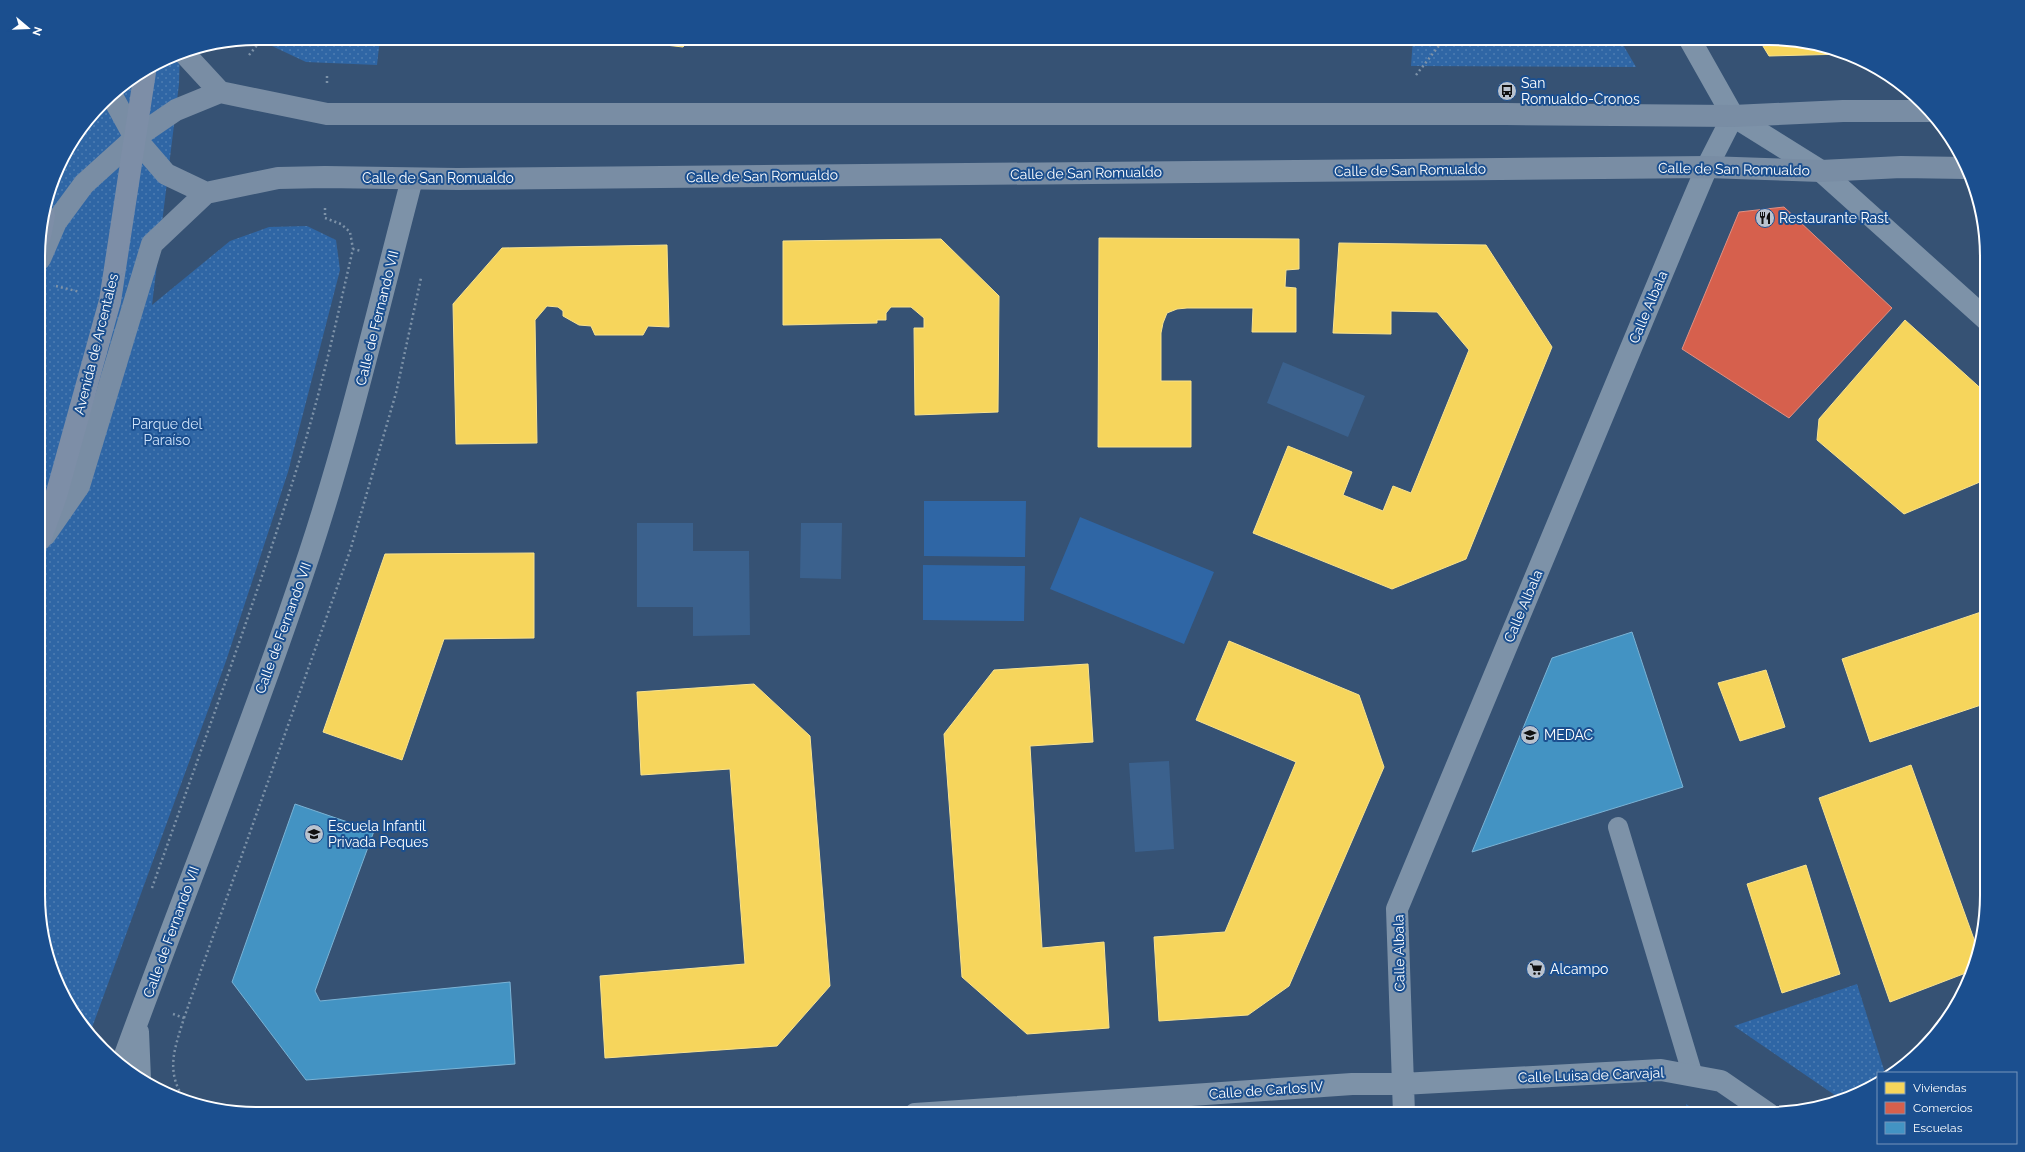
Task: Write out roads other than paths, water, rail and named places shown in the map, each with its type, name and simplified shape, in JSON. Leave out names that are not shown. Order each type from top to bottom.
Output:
[{"type":"main road","points":[[188,56],[220,92]]},
{"type":"main road","name":"Avenida de Arcentales","points":[[45,527],[56,496],[110,301],[144,78]]},
{"type":"main road","points":[[45,247],[56,222],[84,184],[135,138],[176,110],[220,92],[327,114],[1490,114],[1733,116],[1843,111],[1922,111]]},
{"type":"main road","points":[[45,534],[79,486],[152,244],[206,193],[166,174],[135,138],[114,101]]},
{"type":"main road","name":"Calle de San Romualdo","points":[[206,193],[278,178],[325,177],[412,179],[1707,167],[1821,171],[1901,167],[1960,168]]},
{"type":"street","points":[[1693,45],[1733,116],[1821,171],[1980,315]]},
{"type":"street","name":"Calle Albala","points":[[1404,1107],[1397,908],[1707,167],[1733,116]]},
{"type":"street","name":"Calle de Fernando VII","points":[[123,1059],[249,724],[309,555],[352,414],[412,179]]},
{"type":"street","points":[[137,1022],[140,1071]]},
{"type":"street","name":"Calle Luisa de Carvajal","points":[[1402,1084],[1661,1070],[1721,1081],[1759,1107]]},
{"type":"street","name":"Calle de Carlos IV","points":[[1017,1107],[1352,1084],[1402,1084]]},
{"type":"lane","points":[[1618,827],[1693,1076]]},
{"type":"place","name":"San Romualdo-Cronos","points":[[1507,91]]},
{"type":"place","name":"Restaurante Rast","points":[[1765,218]]},
{"type":"place","name":"MEDAC","points":[[1530,735]]},
{"type":"place","name":"Escuela Infantil Privada Peques","points":[[314,834]]},
{"type":"place","name":"Alcampo","points":[[1536,969]]},
{"type":"park label","name":"Parque del Paraíso","points":[[167,432]]}]
